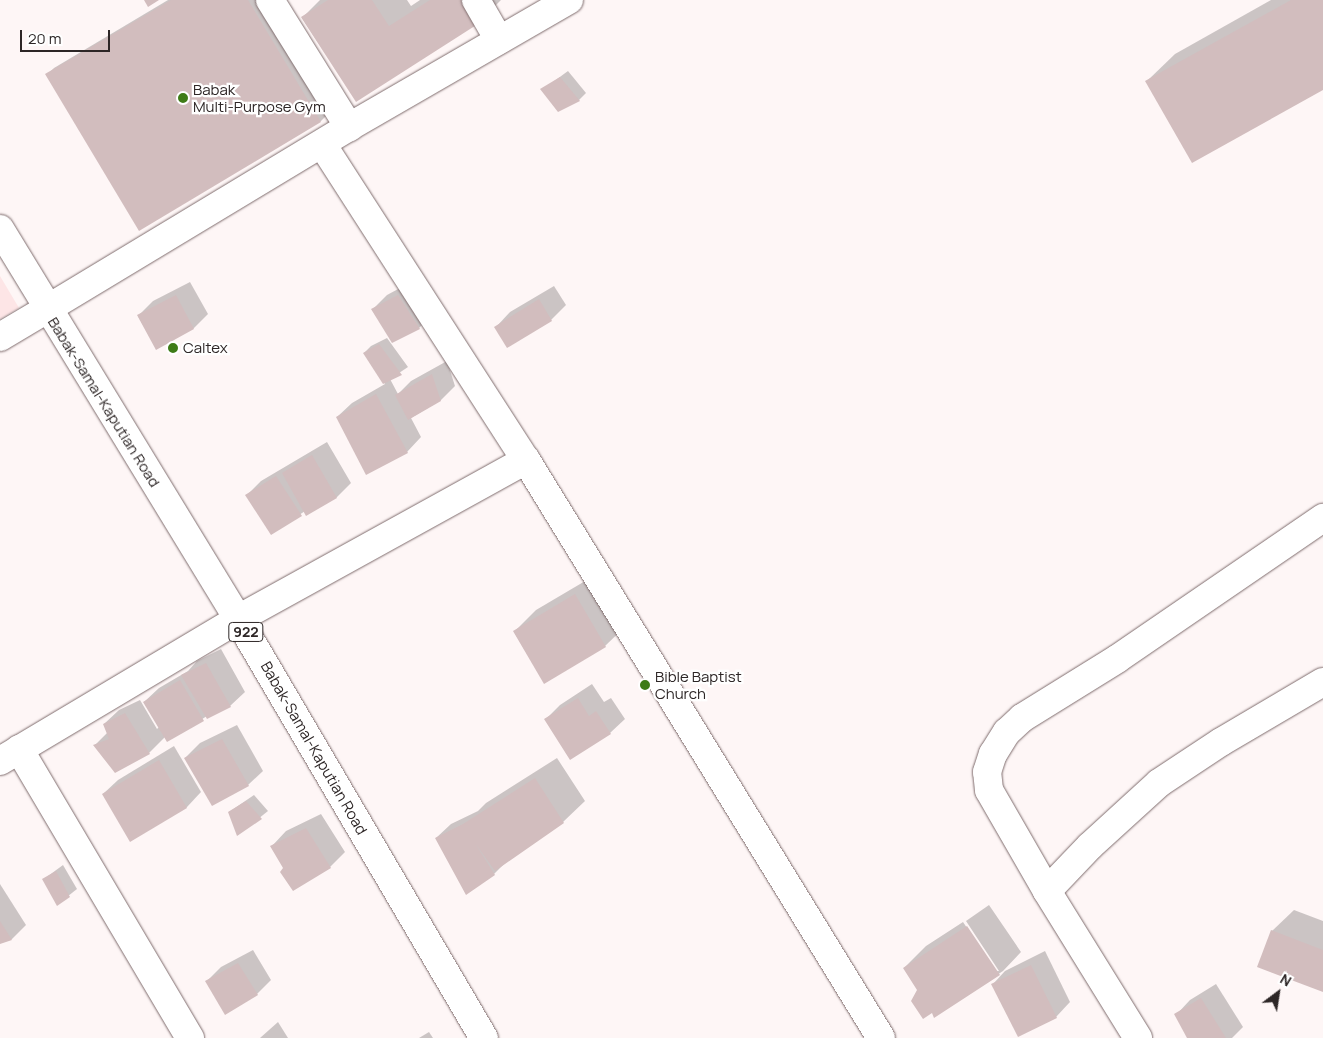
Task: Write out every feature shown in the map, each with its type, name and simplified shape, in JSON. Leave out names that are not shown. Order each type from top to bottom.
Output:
[{"type":"street","points":[[270,0],[349,127]]},
{"type":"street","points":[[476,0],[499,40]]},
{"type":"street","points":[[0,336],[349,127],[569,0]]},
{"type":"street","points":[[322,144],[526,460],[881,1038]]},
{"type":"street","name":"Babak-Samal-Kaputian Road","points":[[0,229],[47,309],[238,619],[484,1038]]},
{"type":"street","points":[[190,1038],[10,755],[238,619],[526,460]]},
{"type":"street","points":[[1138,1038],[1047,891],[989,790],[987,772],[993,754],[1007,732],[1022,718],[1125,653],[1323,518]]},
{"type":"street","points":[[1047,891],[1090,846],[1159,783],[1221,742],[1323,682]]},
{"type":"shaded area","points":[[0,276],[19,308],[0,319]]},
{"type":"building","points":[[144,0],[159,0],[148,7]]},
{"type":"building","name":"Babak Multi-Purpose Gym","points":[[171,0],[248,0],[321,122],[139,231],[45,74]]},
{"type":"building","points":[[328,0],[372,0],[389,26],[430,0],[467,0],[481,22],[356,102],[301,17]]},
{"type":"building","points":[[1291,0],[1323,0],[1323,90],[1192,163],[1145,81]]},
{"type":"building","points":[[560,77],[580,101],[558,112],[540,89]]},
{"type":"building","points":[[176,295],[194,329],[156,350],[137,315]]},
{"type":"building","points":[[398,295],[420,329],[392,343],[371,309]]},
{"type":"building","points":[[539,299],[552,321],[507,348],[494,327]]},
{"type":"building","points":[[379,344],[402,375],[383,384],[363,353]]},
{"type":"building","points":[[432,374],[441,401],[408,420],[395,395]]},
{"type":"building","points":[[376,394],[408,453],[366,475],[336,417]]},
{"type":"building","points":[[312,455],[337,498],[306,516],[282,473]]},
{"type":"building","points":[[276,476],[302,516],[271,535],[245,495]]},
{"type":"building","points":[[575,594],[606,647],[544,684],[513,631]]},
{"type":"building","points":[[206,663],[231,707],[207,719],[181,675]]},
{"type":"building","points":[[180,680],[204,721],[167,742],[143,702]]},
{"type":"building","points":[[578,698],[589,716],[596,711],[611,734],[570,760],[544,719]]},
{"type":"building","points":[[125,713],[150,754],[115,773],[93,745],[109,739],[103,724]]},
{"type":"building","points":[[222,739],[249,786],[212,806],[184,758]]},
{"type":"building","points":[[159,760],[187,808],[130,842],[102,794]]},
{"type":"building","points":[[535,778],[564,823],[495,871],[475,843],[495,875],[466,895],[435,838],[463,824]]},
{"type":"building","points":[[246,801],[262,819],[237,836],[228,812]]},
{"type":"building","points":[[306,828],[331,868],[293,891],[280,872],[283,868],[270,846]]},
{"type":"building","points":[[56,871],[70,897],[57,906],[42,879]]},
{"type":"building","points":[[0,921],[12,940],[0,944]]},
{"type":"building","points":[[967,926],[1000,975],[934,1018],[932,1013],[923,1019],[911,1001],[917,990],[903,968]]},
{"type":"building","points":[[1271,930],[1323,950],[1323,992],[1257,967]]},
{"type":"building","points":[[238,963],[258,995],[225,1015],[205,981]]},
{"type":"building","points":[[1031,965],[1057,1018],[1018,1037],[991,984]]},
{"type":"building","points":[[1201,998],[1226,1038],[1187,1038],[1174,1014]]},
{"type":"place","name":"Babak Multi-Purpose Gym","points":[[183,98]]},
{"type":"place","name":"Caltex","points":[[173,348]]},
{"type":"place","name":"Bible Baptist Church","points":[[645,685]]}]
